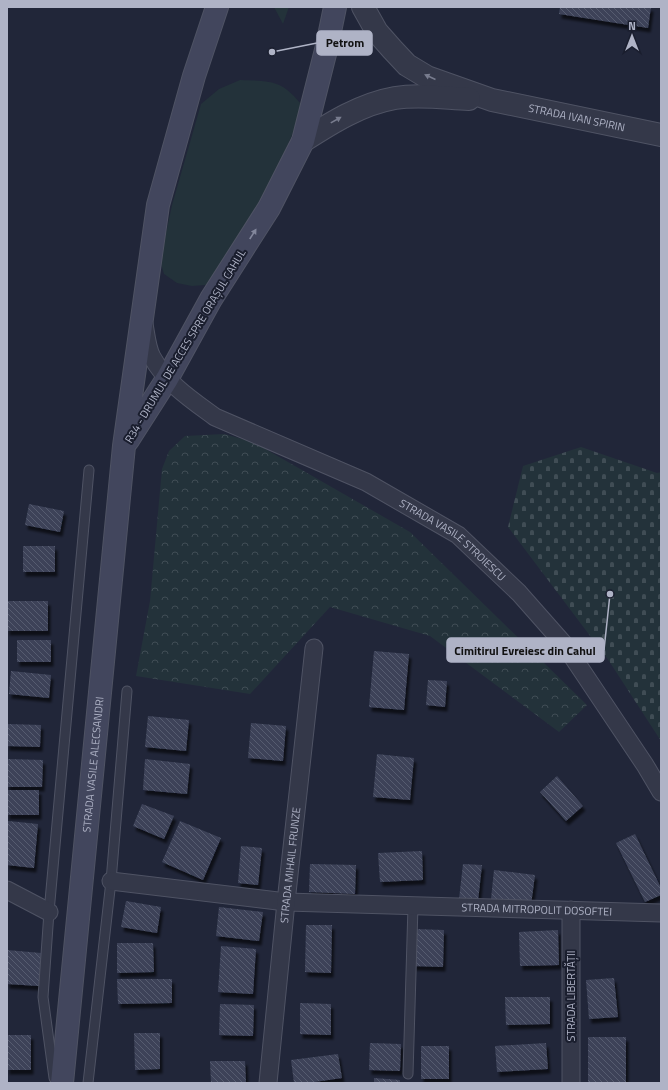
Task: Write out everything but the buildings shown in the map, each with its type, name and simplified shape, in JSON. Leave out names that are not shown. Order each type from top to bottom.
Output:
[{"type":"main road","name":"R34 - DRUMUL DE ACCES SPRE ORAȘUL CAHUL","points":[[124,446],[158,205],[194,76],[217,7]]},
{"type":"main road","name":"R34 - DRUMUL DE ACCES SPRE ORAȘUL CAHUL","points":[[124,446],[167,379],[211,299],[269,208],[303,141],[327,46],[335,7]]},
{"type":"main road","name":"STRADA VASILE ALECSANDRI","points":[[62,1083],[124,446]]},
{"type":"street","points":[[363,7],[377,32],[407,64],[427,77],[492,100]]},
{"type":"street","points":[[303,141],[348,114],[369,105],[395,98],[424,97],[492,100]]},
{"type":"street","name":"STRADA IVAN SPIRIN","points":[[492,100],[661,135]]},
{"type":"street","name":"STRADA VASILE STROIESCU","points":[[142,319],[152,356],[167,379],[215,417],[366,482],[458,535],[519,593],[564,644],[645,765],[661,792]]},
{"type":"street","name":"STRADA MIHAIL FRUNZE","points":[[268,1083],[314,648]]},
{"type":"street","name":"STRADA MITROPOLIT DOSOFTEI","points":[[111,881],[286,902],[661,912]]},
{"type":"street","points":[[7,890],[49,912]]},
{"type":"street","name":"STRADA LIBERTĂȚII","points":[[571,910],[571,1083]]},
{"type":"lane","points":[[55,1083],[43,997],[49,912],[89,470]]},
{"type":"lane","points":[[88,1083],[111,881],[127,691]]},
{"type":"lane","points":[[408,1074],[413,906]]},
{"type":"green space","points":[[274,7],[289,7],[283,24]]},
{"type":"green space","points":[[240,80],[269,82],[283,87],[297,99],[304,108],[265,196],[214,278],[206,285],[192,286],[177,283],[164,274],[160,261],[172,205],[201,104],[219,89]]},
{"type":"green space","points":[[224,434],[253,442],[410,532],[587,705],[559,732],[430,636],[330,607],[250,694],[136,676],[150,601],[162,469],[169,451],[185,436]]},
{"type":"green space","points":[[581,447],[657,473],[661,472],[661,741],[609,661],[508,527],[523,466]]},
{"type":"place","name":"Petrom","points":[[272,52]]},
{"type":"place","name":"Cimitirul Evreiesc din Cahul","points":[[610,594]]}]
